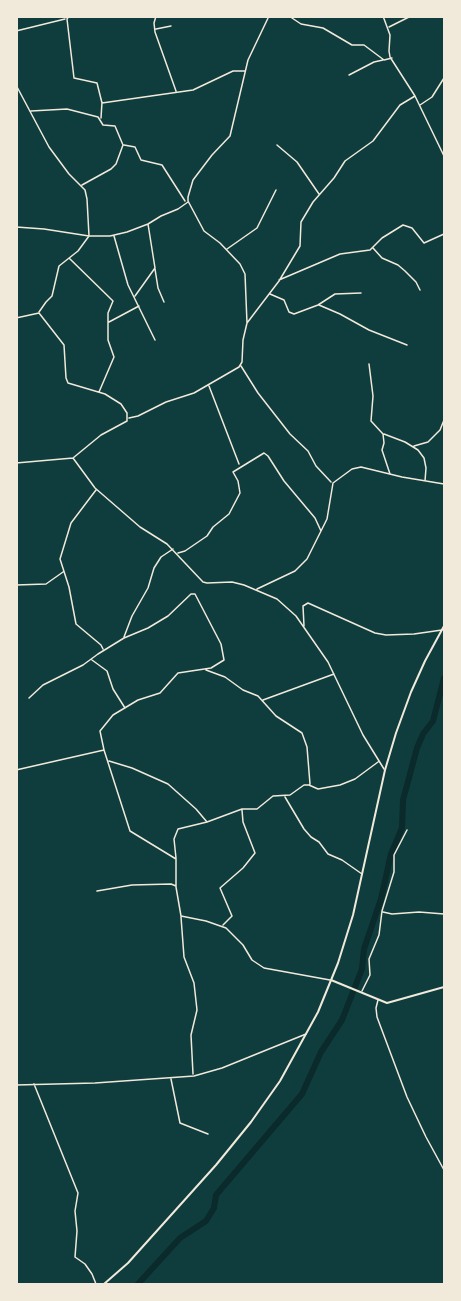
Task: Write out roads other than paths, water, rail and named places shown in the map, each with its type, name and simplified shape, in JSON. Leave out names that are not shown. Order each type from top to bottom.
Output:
[{"type":"main road","points":[[104,1284],[128,1263],[252,1122],[280,1081],[318,1012],[349,927],[363,875],[385,770],[411,692],[443,628]]},
{"type":"main road","points":[[331,980],[378,1000],[392,1003],[444,987]]},
{"type":"street","points":[[156,16],[155,30],[176,92]]},
{"type":"street","points":[[16,226],[89,236],[114,235],[148,224],[187,202],[193,180],[230,136],[252,50],[264,31],[269,16]]},
{"type":"street","points":[[289,16],[302,24],[322,27],[352,45],[364,45],[384,60]]},
{"type":"street","points":[[383,16],[390,35],[389,51],[392,58],[415,96],[444,156]]},
{"type":"street","points":[[388,27],[411,16]]},
{"type":"street","points":[[16,31],[68,18],[74,78],[97,83],[103,125],[115,126],[123,145],[111,169],[81,185]]},
{"type":"street","points":[[155,30],[171,26]]},
{"type":"street","points":[[349,75],[374,62],[392,58]]},
{"type":"street","points":[[101,101],[107,103],[193,90],[233,71],[246,72]]},
{"type":"street","points":[[419,106],[432,97],[444,78]]},
{"type":"street","points":[[16,85],[49,147],[69,174],[81,185],[87,199],[89,236],[78,251],[59,266],[52,296],[39,313],[16,318]]},
{"type":"street","points":[[247,323],[279,281],[300,246],[301,222],[305,212],[334,178],[345,161],[373,141],[400,105],[415,96]]},
{"type":"street","points":[[30,111],[67,109],[88,113],[101,119]]},
{"type":"street","points":[[123,145],[135,147],[141,160],[162,165],[204,231],[226,249],[245,274],[247,323],[241,365],[272,411],[295,440],[308,451],[316,466],[333,483]]},
{"type":"street","points":[[277,145],[302,168],[319,194]]},
{"type":"street","points":[[226,249],[257,228],[276,190]]},
{"type":"street","points":[[148,224],[158,288],[164,302]]},
{"type":"street","points":[[279,281],[340,254],[366,251],[403,225],[412,228],[422,243],[444,234]]},
{"type":"street","points":[[114,235],[128,285],[155,340]]},
{"type":"street","points":[[372,247],[382,258],[405,271],[416,282],[420,290]]},
{"type":"street","points":[[69,257],[112,300],[108,313],[108,343],[114,357],[99,392]]},
{"type":"street","points":[[135,296],[155,268]]},
{"type":"street","points":[[269,294],[284,300],[291,314],[318,305],[335,294],[361,293]]},
{"type":"street","points":[[318,305],[369,330],[407,345]]},
{"type":"street","points":[[108,322],[140,306]]},
{"type":"street","points":[[39,313],[64,345],[68,383],[99,392],[121,405],[128,418]]},
{"type":"street","points":[[369,364],[373,396],[371,421],[383,434],[413,446],[424,458],[425,481]]},
{"type":"street","points":[[16,463],[74,458],[101,435],[128,418],[194,393],[241,365]]},
{"type":"street","points":[[209,385],[238,464]]},
{"type":"street","points":[[413,446],[428,442],[440,430],[444,420]]},
{"type":"street","points":[[383,434],[382,450],[390,474]]},
{"type":"street","points":[[177,553],[186,551],[207,536],[229,514],[240,493],[238,481],[233,472],[264,453],[315,518],[321,531]]},
{"type":"street","points":[[74,458],[96,489],[140,527],[173,549],[198,577],[207,583],[232,582],[256,590],[283,604],[319,648],[356,721],[385,770]]},
{"type":"street","points":[[256,590],[302,566],[315,547],[327,519],[333,483],[357,467],[444,484]]},
{"type":"street","points":[[96,489],[69,527],[60,559],[69,587],[76,624],[104,650]]},
{"type":"street","points":[[124,638],[132,616],[148,588],[154,568],[161,557],[173,549]]},
{"type":"street","points":[[16,585],[46,584],[63,572]]},
{"type":"street","points":[[29,699],[43,686],[91,660],[124,638],[168,616],[194,593],[210,622],[224,660],[204,669],[178,673],[160,693],[138,700],[113,715],[100,731],[104,750],[132,833],[176,859]]},
{"type":"street","points":[[304,627],[303,606],[308,603],[375,633],[414,634],[443,628]]},
{"type":"street","points":[[91,660],[107,671],[114,691],[125,708]]},
{"type":"street","points":[[204,669],[225,677],[243,690],[254,694],[276,716],[303,735],[308,751],[309,785]]},
{"type":"street","points":[[262,701],[334,674]]},
{"type":"street","points":[[16,770],[104,750]]},
{"type":"street","points":[[108,760],[168,784],[207,822]]},
{"type":"street","points":[[194,1076],[191,1035],[197,1010],[193,979],[184,957],[176,886],[174,847],[176,831],[242,809],[254,810],[273,796],[290,795],[301,786],[309,785],[318,789],[348,783],[380,761]]},
{"type":"street","points":[[284,796],[311,837],[319,842],[328,854],[342,860],[363,875]]},
{"type":"street","points":[[222,926],[232,916],[220,890],[221,887],[243,868],[255,853],[243,822],[242,809]]},
{"type":"street","points":[[362,992],[370,975],[369,959],[379,936],[382,911],[394,872],[394,855],[407,830]]},
{"type":"street","points":[[97,891],[132,885],[171,884],[176,886]]},
{"type":"street","points":[[382,911],[392,914],[419,912],[444,914]]},
{"type":"street","points":[[181,916],[222,926],[237,939],[257,965],[264,968],[331,980]]},
{"type":"street","points":[[378,1000],[377,1017],[407,1097],[444,1170]]},
{"type":"street","points":[[16,1085],[95,1083],[194,1076],[222,1068],[306,1033]]},
{"type":"street","points":[[171,1078],[180,1123],[208,1134]]},
{"type":"street","points":[[34,1084],[78,1193],[75,1211],[77,1232],[75,1257],[85,1264],[96,1284]]},
{"type":"waterway","points":[[138,1284],[180,1238],[206,1221],[214,1208],[216,1195],[302,1094],[321,1052],[342,1020],[362,969],[364,949],[381,899],[391,854],[402,828],[403,800],[417,748],[423,734],[433,721],[444,678]]}]
